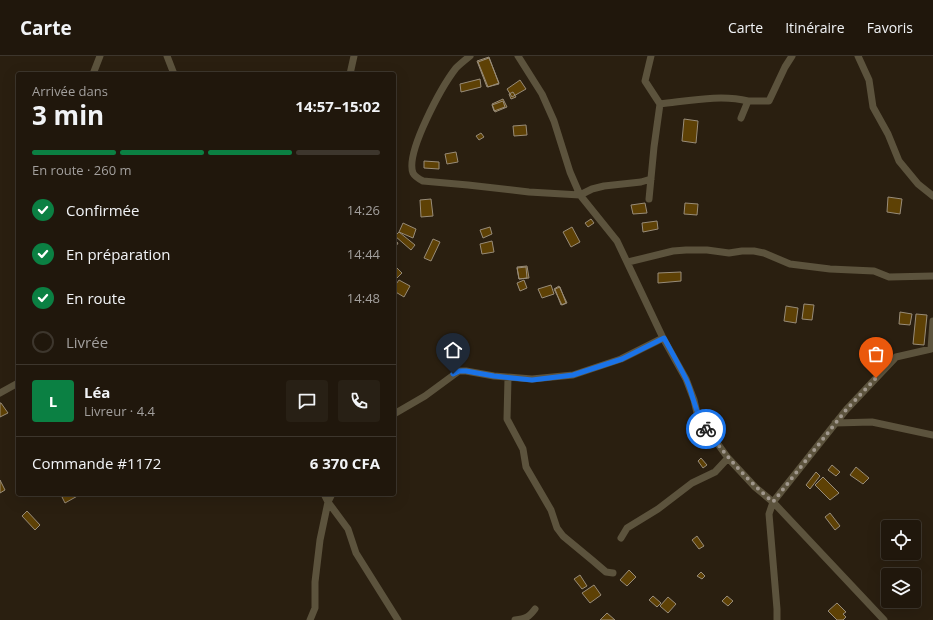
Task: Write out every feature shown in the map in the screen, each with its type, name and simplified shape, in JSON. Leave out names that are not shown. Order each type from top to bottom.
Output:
[{"type":"street","points":[[94,72],[100,56]]},
{"type":"street","points":[[167,56],[173,72]]},
{"type":"street","points":[[350,72],[354,56]]},
{"type":"street","points":[[470,56],[456,68],[441,92],[415,147],[412,163],[413,174],[417,179],[422,181],[580,196],[592,189],[604,186],[641,182],[651,179]]},
{"type":"street","points":[[518,56],[539,89],[554,121],[570,172],[580,196],[617,241],[664,338],[686,379],[697,413],[702,422],[728,458],[773,502],[884,620]]},
{"type":"street","points":[[649,199],[660,104],[645,81],[651,56]]},
{"type":"street","points":[[660,104],[722,98],[769,102],[785,67],[792,56]]},
{"type":"street","points":[[858,56],[869,80],[873,107],[888,134],[899,161],[918,184],[933,196]]},
{"type":"street","points":[[741,118],[748,101]]},
{"type":"street","points":[[628,262],[673,251],[707,250],[729,253],[754,251],[764,253],[790,264],[830,269],[874,271],[889,276],[933,276]]},
{"type":"street","points":[[777,620],[769,514],[773,502],[846,410],[896,357],[932,350],[933,321]]},
{"type":"street","points":[[396,413],[425,396],[459,371],[532,380],[573,375],[622,359],[664,338]]},
{"type":"street","points":[[508,378],[507,420],[523,450],[526,467],[551,510],[557,528],[563,536],[606,572],[613,573]]},
{"type":"street","points":[[0,393],[16,384]]},
{"type":"street","points":[[835,423],[872,422],[933,435]]},
{"type":"street","points":[[620,538],[627,528],[658,509],[692,483],[715,472],[728,458]]},
{"type":"street","points":[[325,496],[348,529],[356,553],[398,620]]},
{"type":"street","points":[[310,620],[315,608],[315,582],[320,540],[328,502],[331,496]]},
{"type":"street","points":[[515,620],[522,620],[530,617],[535,609]]},
{"type":"building","points":[[489,57],[499,84],[487,87],[477,61]]},
{"type":"building","points":[[489,58],[499,83],[488,87],[478,62]]},
{"type":"building","points":[[480,79],[481,87],[461,92],[460,84]]},
{"type":"building","points":[[520,80],[526,89],[512,97],[507,89]]},
{"type":"building","points":[[513,92],[516,97],[511,99],[509,94]]},
{"type":"building","points":[[503,99],[507,107],[495,112],[492,104]]},
{"type":"building","points":[[503,101],[505,107],[494,111],[492,105]]},
{"type":"building","points":[[684,119],[698,121],[696,143],[682,141]]},
{"type":"building","points":[[526,125],[527,135],[514,136],[513,126]]},
{"type":"building","points":[[481,133],[484,137],[479,140],[476,136]]},
{"type":"building","points":[[456,152],[458,162],[447,164],[445,154]]},
{"type":"building","points":[[424,161],[439,162],[439,169],[424,168]]},
{"type":"building","points":[[888,197],[902,199],[900,214],[887,212]]},
{"type":"building","points":[[431,199],[433,216],[421,217],[420,200]]},
{"type":"building","points":[[645,203],[647,213],[633,214],[631,205]]},
{"type":"building","points":[[685,203],[698,204],[697,215],[684,214]]},
{"type":"building","points":[[591,219],[594,223],[588,227],[585,223]]},
{"type":"building","points":[[657,221],[658,229],[643,232],[642,223]]},
{"type":"building","points":[[403,223],[416,229],[413,238],[399,232]]},
{"type":"building","points":[[490,227],[492,234],[483,238],[480,230]]},
{"type":"building","points":[[572,227],[580,242],[571,247],[563,232]]},
{"type":"building","points":[[399,232],[415,245],[411,250],[396,237]]},
{"type":"building","points":[[433,239],[440,242],[431,261],[424,258]]},
{"type":"building","points":[[492,241],[494,252],[482,254],[480,244]]},
{"type":"building","points":[[527,266],[529,278],[519,279],[517,267]]},
{"type":"building","points":[[396,267],[402,273],[396,279]]},
{"type":"building","points":[[526,267],[527,278],[519,279],[517,268]]},
{"type":"building","points":[[681,272],[681,281],[658,283],[658,273]]},
{"type":"building","points":[[399,280],[410,286],[404,297],[396,292],[396,284]]},
{"type":"building","points":[[524,280],[527,288],[520,291],[517,283]]},
{"type":"building","points":[[551,285],[554,294],[542,298],[538,289]]},
{"type":"building","points":[[559,286],[567,303],[562,305],[554,289]]},
{"type":"building","points":[[560,287],[566,303],[561,305],[555,289]]},
{"type":"building","points":[[804,304],[814,305],[812,320],[802,319]]},
{"type":"building","points":[[786,306],[798,308],[796,323],[784,321]]},
{"type":"building","points":[[900,312],[912,314],[910,325],[899,324]]},
{"type":"building","points":[[916,314],[927,315],[924,345],[913,344]]},
{"type":"building","points":[[0,403],[8,413],[0,417]]},
{"type":"building","points":[[701,458],[707,465],[703,468],[698,461]]},
{"type":"building","points":[[832,465],[840,472],[836,476],[828,470]]},
{"type":"building","points":[[856,467],[869,478],[863,484],[850,475]]},
{"type":"building","points":[[816,472],[820,476],[810,489],[806,485]]},
{"type":"building","points":[[823,477],[839,493],[830,500],[815,485]]},
{"type":"building","points":[[0,480],[5,490],[0,493]]},
{"type":"building","points":[[64,496],[77,496],[65,503],[62,497]]},
{"type":"building","points":[[27,511],[40,525],[35,530],[22,516]]},
{"type":"building","points":[[830,513],[840,526],[835,530],[825,517]]},
{"type":"building","points":[[697,536],[704,546],[699,549],[692,540]]},
{"type":"building","points":[[629,570],[636,577],[627,586],[620,580]]},
{"type":"building","points":[[701,572],[705,576],[702,579],[697,576]]},
{"type":"building","points":[[580,575],[587,586],[582,589],[574,579]]},
{"type":"building","points":[[594,585],[601,595],[590,603],[582,593]]},
{"type":"building","points":[[653,596],[661,603],[657,607],[649,600]]},
{"type":"building","points":[[727,596],[733,601],[728,606],[722,601]]},
{"type":"building","points":[[668,597],[676,604],[668,613],[660,606]]},
{"type":"building","points":[[837,603],[846,612],[843,614],[846,617],[843,620],[837,620],[828,611]]},
{"type":"building","points":[[607,613],[615,620],[600,620]]},
{"type":"way so far","points":[[706,429],[728,458],[773,502],[846,410],[876,378]]},
{"type":"route","points":[[453,374],[459,371],[466,371],[532,380],[573,375],[622,359],[664,338],[686,379],[697,413],[706,429]]}]
